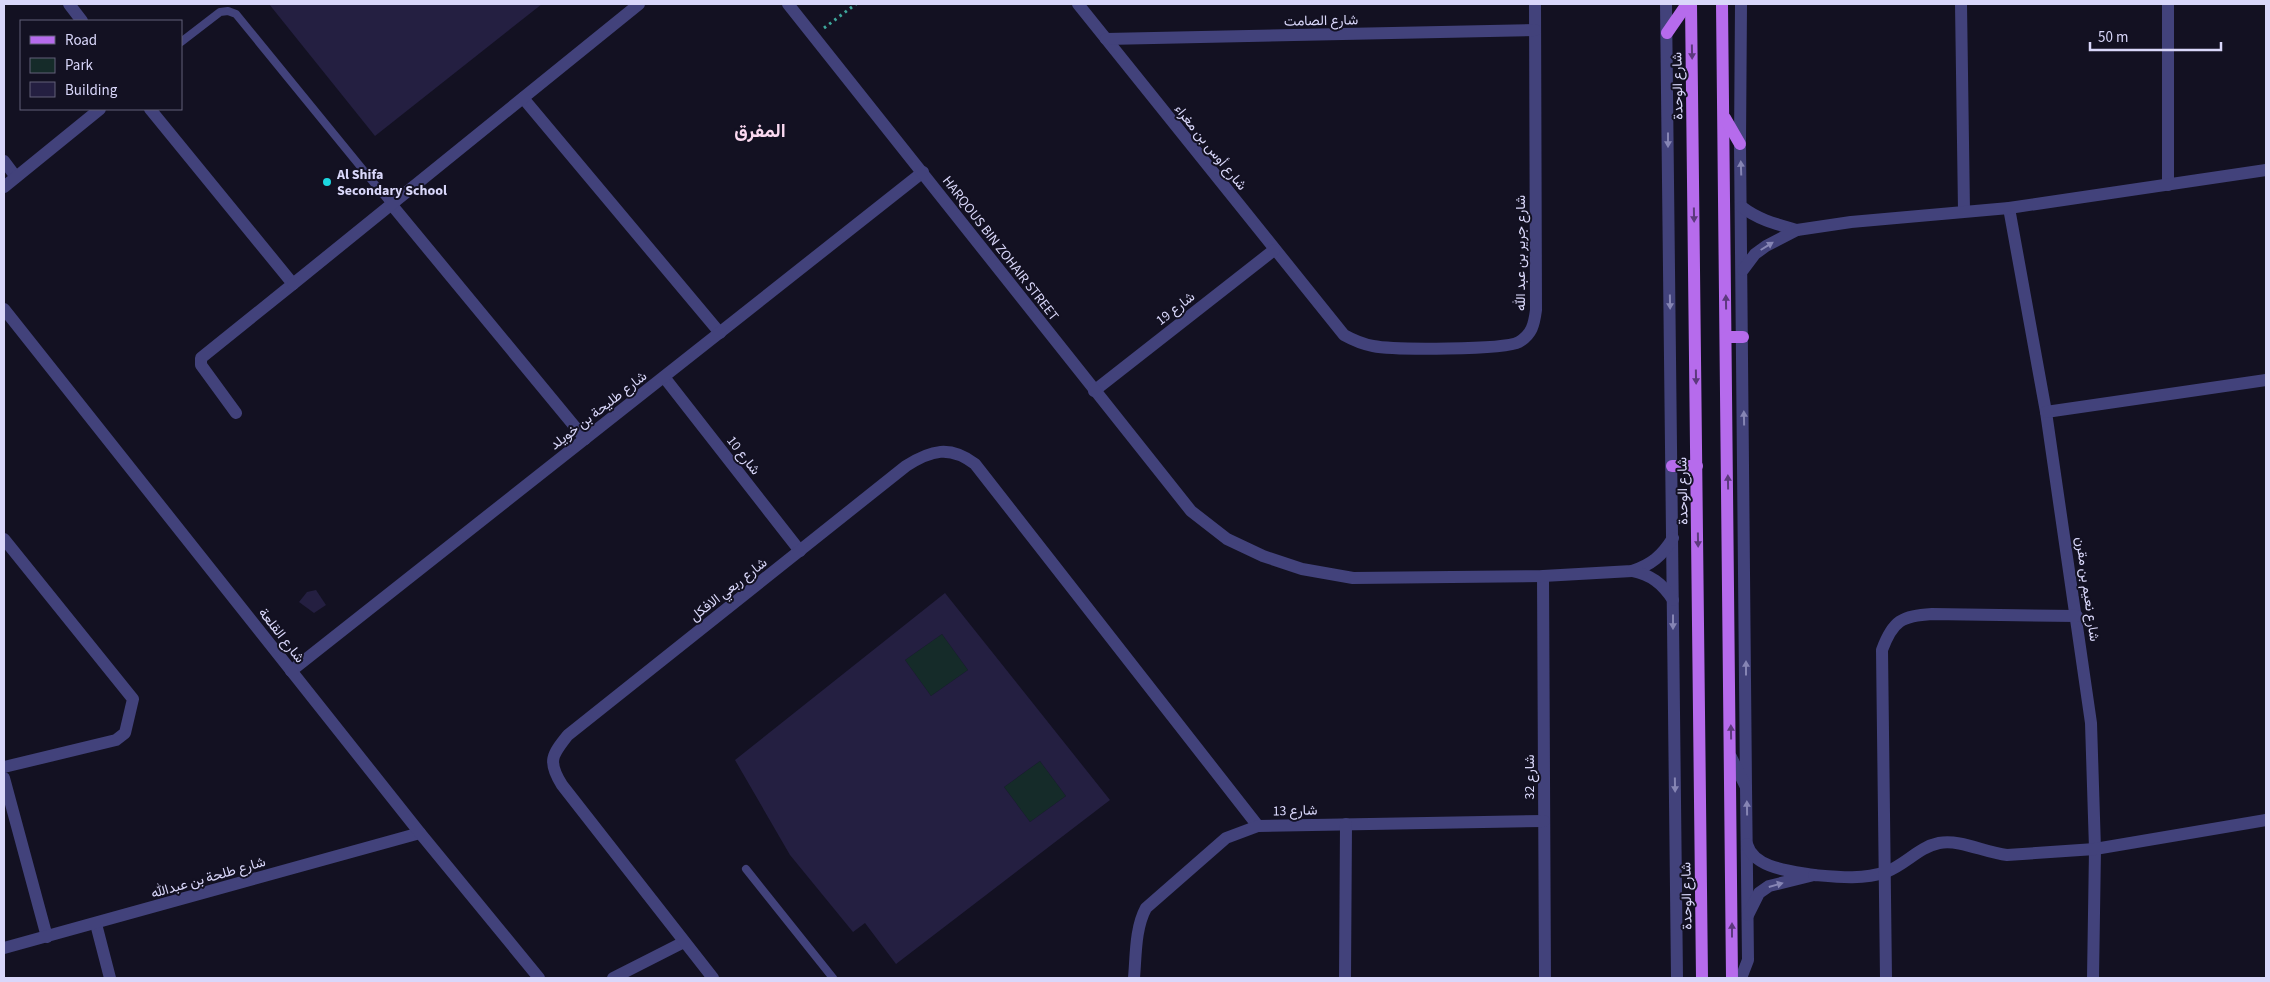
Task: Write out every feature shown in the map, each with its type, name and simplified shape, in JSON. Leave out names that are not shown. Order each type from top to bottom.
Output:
[{"type":"main road","points":[[1667,33],[1687,4]]},
{"type":"main road","name":"شارع الوحدة","points":[[1691,4],[1702,978]]},
{"type":"main road","points":[[1722,4],[1727,337],[1732,978]]},
{"type":"main road","points":[[1724,116],[1740,144]]},
{"type":"main road","points":[[1727,337],[1743,338]]},
{"type":"main road","points":[[1672,466],[1697,466]]},
{"type":"street","points":[[69,4],[81,20]]},
{"type":"street","points":[[236,413],[201,365],[201,358],[638,4]]},
{"type":"street","name":"HARQOUS BIN ZOHAIR STREET","points":[[788,4],[1190,511],[1227,539],[1263,556],[1302,569],[1353,578],[1543,576],[1632,570]]},
{"type":"street","name":"شارع أوس بن مغراء","points":[[1078,4],[1321,308]]},
{"type":"street","name":"شارع جرير بن عبد الله","points":[[1321,308],[1344,335],[1357,342],[1392,349],[1510,346],[1530,334],[1534,326],[1536,310],[1535,4]]},
{"type":"street","points":[[1666,4],[1673,538],[1676,978]]},
{"type":"street","points":[[1741,4],[1740,144],[1747,846],[1760,860],[1774,868],[1814,876],[1851,878],[1886,872],[1925,848],[1939,843],[1957,843],[2007,855],[2095,848],[2266,820]]},
{"type":"street","points":[[1961,4],[1964,211]]},
{"type":"street","points":[[2168,4],[2168,185]]},
{"type":"street","name":"شارع الصامت","points":[[1106,39],[1536,30]]},
{"type":"street","points":[[522,98],[720,333]]},
{"type":"street","points":[[4,187],[99,110]]},
{"type":"street","points":[[151,110],[293,284]]},
{"type":"street","points":[[4,161],[16,177]]},
{"type":"street","points":[[1742,270],[1755,254],[1766,246],[1797,230],[1851,222],[2010,208],[2266,170]]},
{"type":"street","name":"شارع طليحة بن خويلد","points":[[291,671],[923,172]]},
{"type":"street","points":[[392,204],[585,439]]},
{"type":"street","points":[[1742,207],[1768,222],[1797,230]]},
{"type":"street","name":"شارع نعيم بن مقرن","points":[[2010,208],[2046,412],[2091,723],[2095,848],[2093,978]]},
{"type":"street","name":"شارع 19","points":[[1094,391],[1274,250]]},
{"type":"street","name":"شارع القلعة","points":[[4,309],[420,833],[539,978]]},
{"type":"street","name":"شارع 10","points":[[664,377],[800,551]]},
{"type":"street","points":[[2046,412],[2266,380]]},
{"type":"street","name":"شارع ربعي الافكل","points":[[713,978],[555,774],[553,755],[568,735],[906,466],[926,455],[946,451],[964,455],[975,464],[1258,826]]},
{"type":"street","points":[[1632,570],[1656,560],[1673,538]]},
{"type":"street","points":[[4,539],[134,699],[125,733],[116,740],[4,767]]},
{"type":"street","points":[[1632,570],[1656,580],[1666,589],[1673,600]]},
{"type":"street","name":"شارع 32","points":[[1543,576],[1545,978]]},
{"type":"street","points":[[1886,978],[1882,650],[1887,636],[1897,623],[1909,615],[2077,616]]},
{"type":"street","points":[[1731,756],[1746,787]]},
{"type":"street","points":[[4,778],[47,937]]},
{"type":"street","name":"شارع 13","points":[[1134,978],[1139,926],[1146,908],[1226,838],[1258,826],[1544,821]]},
{"type":"street","points":[[1345,978],[1346,824]]},
{"type":"street","name":"شارع طلحة بن عبدالله","points":[[4,948],[420,833]]},
{"type":"street","points":[[1747,839],[1746,920],[1748,978]]},
{"type":"street","points":[[1746,920],[1759,893],[1769,886],[1814,876]]},
{"type":"street","points":[[96,924],[110,978]]},
{"type":"street","points":[[613,978],[684,942]]},
{"type":"street","points":[[1741,978],[1748,960]]},
{"type":"lane","points":[[182,41],[220,12],[228,11],[236,14],[392,204]]},
{"type":"lane","points":[[746,869],[833,978]]},
{"type":"path","points":[[814,36],[856,4]]},
{"type":"green space","points":[[942,634],[968,670],[931,696],[905,660]]},
{"type":"green space","points":[[1040,761],[1066,796],[1030,822],[1004,787]]},
{"type":"building","points":[[269,4],[542,4],[375,136]]},
{"type":"building","points":[[316,590],[326,605],[314,613],[299,602],[307,592]]},
{"type":"building","points":[[945,593],[1110,800],[896,964],[865,923],[853,932],[790,855],[735,760]],"holes":[[[942,634],[968,670],[931,696],[905,660]],[[1040,761],[1066,796],[1030,822],[1004,787]]]},
{"type":"place","name":"Al Shifa Secondary School","points":[[327,182]]},
{"type":"district","name":"المفرق","points":[[760,130]]}]
